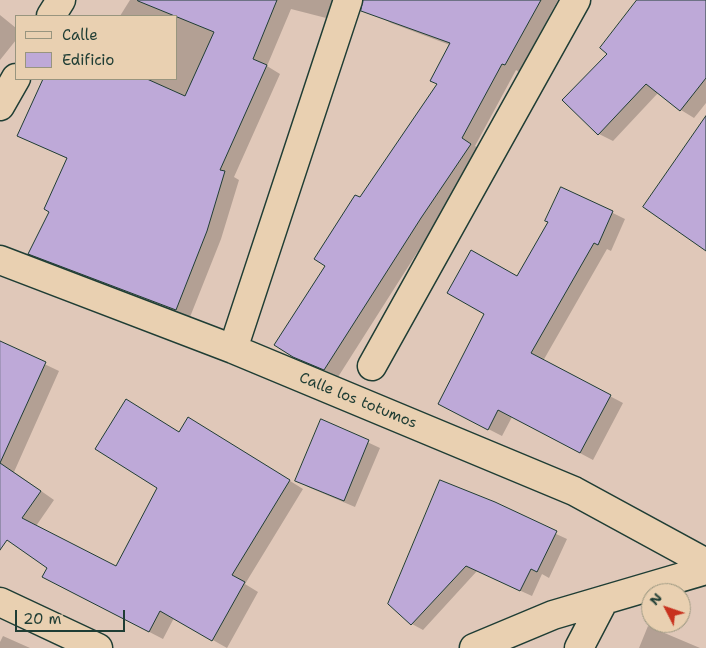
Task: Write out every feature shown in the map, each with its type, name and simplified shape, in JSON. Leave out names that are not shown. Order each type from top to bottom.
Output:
[{"type":"street","points":[[52,15],[61,0]]},
{"type":"street","points":[[233,349],[348,0]]},
{"type":"street","points":[[372,366],[576,0]]},
{"type":"street","points":[[0,106],[15,80]]},
{"type":"street","name":"Calle los totumos","points":[[0,260],[233,349],[574,490],[706,563]]},
{"type":"street","points":[[474,648],[554,615],[706,570]]},
{"type":"street","points":[[579,648],[604,600]]},
{"type":"street","points":[[0,602],[98,648]]},
{"type":"building","points":[[277,0],[253,59],[267,65],[220,170],[225,171],[207,231],[176,310],[28,254],[49,212],[44,209],[67,158],[17,136],[43,80],[149,80],[185,96],[214,32],[178,17],[178,15],[172,15],[138,1]]},
{"type":"building","points":[[363,0],[541,0],[505,65],[502,64],[462,138],[471,144],[421,218],[324,370],[293,357],[274,345],[325,266],[314,259],[355,195],[360,197],[437,84],[430,81],[450,43],[361,11]]},
{"type":"building","points":[[637,0],[706,0],[706,78],[680,111],[646,84],[598,135],[562,100],[607,54],[600,48]]},
{"type":"building","points":[[706,116],[706,251],[643,207]]},
{"type":"building","points":[[561,187],[613,211],[598,245],[594,243],[531,353],[611,395],[580,453],[498,410],[488,430],[438,404],[484,314],[447,293],[471,250],[517,276],[548,222],[545,221]]},
{"type":"building","points":[[0,341],[46,362],[0,463]]},
{"type":"building","points":[[126,399],[179,432],[188,417],[290,480],[232,575],[245,582],[212,641],[160,611],[149,632],[42,577],[47,568],[7,540],[0,550],[0,463],[41,491],[22,518],[116,566],[157,488],[95,449]]},
{"type":"building","points":[[321,419],[369,440],[344,501],[295,481]]},
{"type":"building","points":[[440,480],[495,502],[557,531],[537,572],[531,569],[520,591],[466,566],[411,625],[388,604]]}]
